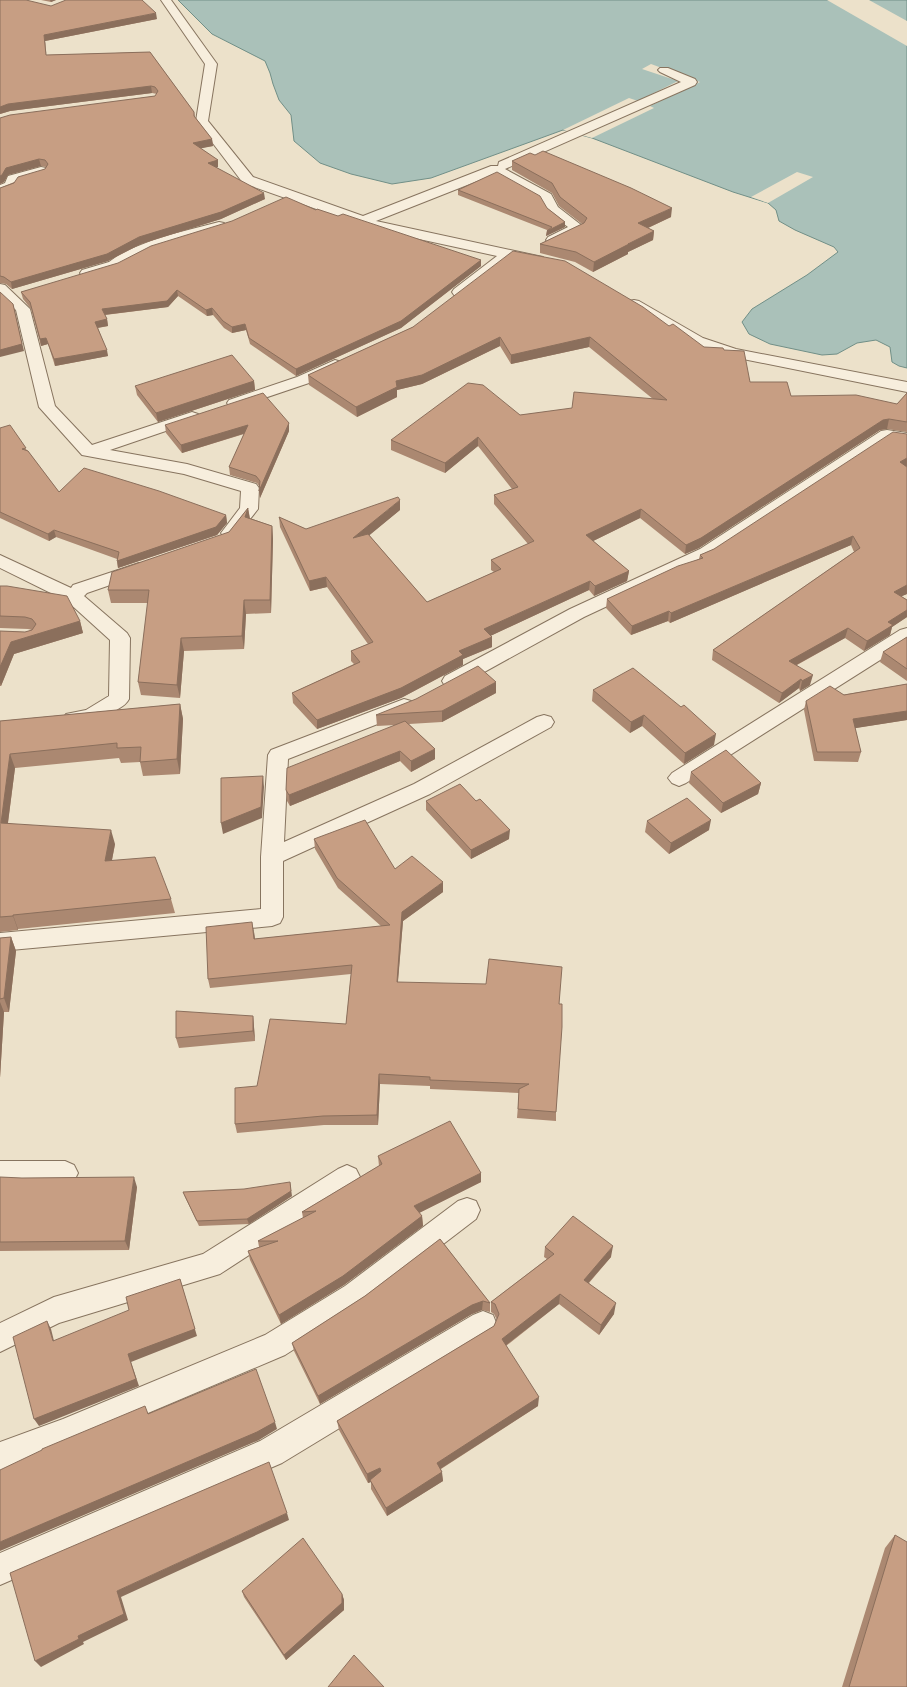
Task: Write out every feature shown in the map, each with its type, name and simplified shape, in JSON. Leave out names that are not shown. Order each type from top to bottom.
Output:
[{"type":"street","points":[[166,0],[211,64],[202,121],[248,180],[378,226],[549,262]]},
{"type":"street","points":[[362,221],[496,169],[691,82],[664,70]]},
{"type":"street","points":[[449,300],[514,255],[578,228],[553,209],[546,197],[496,169]]},
{"type":"street","points":[[0,190],[10,185],[13,179],[41,171]]},
{"type":"street","points":[[272,204],[290,195]]},
{"type":"street","points":[[77,276],[114,265],[128,255],[166,240],[234,221]]},
{"type":"street","points":[[11,292],[24,309],[47,407],[88,452],[187,469],[250,488],[249,509],[224,540],[216,543]]},
{"type":"street","points":[[624,298],[698,341],[733,353],[907,387]]},
{"type":"street","points":[[88,452],[303,380],[352,358]]},
{"type":"street","points":[[0,942],[272,917],[272,857],[278,755],[409,704],[577,613],[706,553],[887,435],[907,438]]},
{"type":"street","points":[[0,560],[74,597],[120,638],[119,699],[91,717],[53,720]]},
{"type":"street","points":[[74,597],[80,589],[156,563]]},
{"type":"street","points":[[679,778],[907,634]]},
{"type":"street","points":[[272,857],[422,789],[544,722]]},
{"type":"street","points":[[0,1173],[66,1173]]},
{"type":"street","points":[[0,1338],[54,1311],[210,1265],[347,1177]]},
{"type":"street","points":[[0,1457],[63,1434],[275,1345],[355,1295],[467,1210]]},
{"type":"street","points":[[0,1569],[271,1452],[483,1326]]},
{"type":"water","points":[[178,0],[907,0],[907,368],[892,362],[890,347],[876,340],[857,343],[837,354],[822,355],[770,344],[749,334],[742,322],[752,309],[807,275],[838,252],[834,247],[795,230],[779,221],[776,210],[768,203],[733,192],[592,138],[563,130],[431,178],[392,184],[351,174],[320,163],[294,141],[291,115],[279,100],[265,61],[212,34]]},
{"type":"pier","points":[[827,0],[869,0],[907,21],[907,46]]},
{"type":"pier","points":[[651,64],[700,82],[650,106],[654,108],[592,138],[563,130],[629,98],[638,101],[678,81],[642,69]]},
{"type":"pier","points":[[797,172],[813,177],[768,203],[751,197]]},
{"type":"building","points":[[0,0],[26,0],[51,6],[66,0],[142,0],[156,13],[44,35],[46,55],[150,52],[194,112],[194,116],[212,139],[193,143],[218,160],[208,163],[264,193],[221,212],[139,237],[107,254],[11,282],[0,276],[0,188],[14,183],[18,177],[45,169],[48,164],[45,160],[39,159],[6,168],[0,176],[0,118],[10,115],[155,96],[158,91],[155,87],[151,86],[8,104],[0,107]]},
{"type":"building","points":[[543,151],[631,188],[672,208],[638,223],[654,231],[594,262],[576,252],[540,244],[584,223],[587,218],[560,197],[552,183],[512,161],[530,153],[535,155]]},
{"type":"building","points":[[497,172],[540,196],[547,208],[565,222],[547,231],[552,227],[458,190]]},
{"type":"building","points":[[286,197],[316,210],[317,209],[338,216],[343,214],[481,260],[401,321],[296,369],[249,338],[245,324],[232,327],[223,321],[212,308],[206,310],[177,290],[167,301],[102,309],[107,319],[95,322],[107,350],[54,359],[46,338],[40,339],[30,302],[21,292],[118,263],[151,246],[232,221]]},
{"type":"building","points":[[513,251],[565,261],[643,307],[669,326],[673,324],[704,347],[744,351],[750,382],[787,382],[791,396],[856,395],[897,404],[907,393],[907,422],[889,419],[883,420],[701,538],[686,545],[641,509],[586,535],[629,571],[595,586],[590,581],[484,629],[492,637],[459,651],[463,655],[401,688],[317,720],[292,693],[360,662],[351,651],[373,642],[326,577],[309,581],[279,517],[306,529],[398,497],[400,500],[353,538],[368,534],[427,602],[501,569],[491,560],[534,541],[494,495],[518,487],[478,437],[445,463],[391,440],[468,383],[483,385],[520,415],[572,408],[574,392],[667,400],[590,337],[511,355],[500,337],[422,375],[396,381],[397,387],[356,407],[308,375],[413,327]]},
{"type":"building","points":[[0,292],[13,304],[22,344],[0,350]]},
{"type":"building","points":[[232,355],[254,381],[156,413],[135,386]]},
{"type":"building","points":[[263,393],[289,423],[259,491],[260,481],[256,476],[229,467],[248,425],[181,445],[165,425]]},
{"type":"building","points":[[10,425],[26,448],[22,449],[28,451],[59,492],[84,468],[159,491],[226,515],[216,527],[117,561],[119,552],[54,530],[48,534],[0,512],[0,428]]},
{"type":"building","points":[[893,432],[907,434],[907,458],[900,462],[907,467],[907,585],[894,592],[907,600],[907,610],[888,622],[893,625],[867,641],[848,628],[789,661],[813,675],[802,681],[801,679],[782,693],[713,650],[860,548],[853,536],[671,613],[669,611],[632,626],[607,599],[678,566],[703,558],[700,555],[714,549]]},
{"type":"building","points":[[248,508],[245,517],[272,526],[270,600],[244,600],[242,636],[181,638],[177,685],[138,682],[149,590],[108,590],[112,572],[229,532]]},
{"type":"building","points":[[0,586],[67,596],[80,621],[11,642],[0,667],[0,631],[25,632],[32,630],[36,624],[32,619],[25,617],[0,616]]},
{"type":"building","points":[[907,637],[907,669],[883,652]]},
{"type":"building","points":[[478,666],[496,682],[442,711],[376,715],[416,699]]},
{"type":"building","points":[[633,668],[681,707],[684,705],[716,734],[685,753],[644,715],[631,722],[593,690]]},
{"type":"building","points":[[907,684],[907,711],[853,719],[861,752],[817,752],[806,701],[830,686],[844,695]]},
{"type":"building","points":[[180,704],[177,759],[140,762],[141,747],[117,748],[117,743],[10,754],[1,823],[111,830],[105,861],[155,857],[171,899],[0,917],[0,721]]},
{"type":"building","points":[[405,721],[435,749],[411,761],[400,751],[289,795],[286,790],[287,768]]},
{"type":"building","points":[[726,750],[761,783],[723,803],[691,772]]},
{"type":"building","points":[[263,776],[261,807],[221,823],[221,778]]},
{"type":"building","points":[[460,784],[476,801],[480,799],[510,830],[471,850],[426,801]]},
{"type":"building","points":[[687,798],[711,820],[671,843],[647,821]]},
{"type":"building","points":[[365,820],[395,869],[412,856],[443,882],[402,912],[397,982],[486,984],[489,959],[562,967],[559,1004],[562,1004],[562,1027],[556,1112],[518,1109],[519,1089],[529,1084],[430,1080],[430,1077],[379,1074],[377,1115],[323,1116],[235,1124],[235,1088],[257,1086],[270,1019],[346,1024],[352,965],[208,979],[206,927],[252,922],[254,939],[390,925],[337,878],[314,839]]},
{"type":"building","points":[[11,937],[4,998],[0,999],[0,938]]},
{"type":"building","points":[[176,1011],[253,1016],[253,1031],[176,1038]]},
{"type":"building","points":[[450,1121],[481,1173],[414,1206],[422,1216],[343,1276],[279,1315],[248,1251],[278,1241],[258,1241],[316,1211],[302,1212],[382,1164],[378,1156]]},
{"type":"building","points":[[0,1177],[134,1177],[125,1241],[0,1242]]},
{"type":"building","points":[[290,1182],[291,1191],[247,1219],[197,1221],[183,1192],[244,1189]]},
{"type":"building","points":[[573,1216],[613,1246],[584,1280],[616,1303],[601,1325],[560,1294],[502,1339],[539,1397],[437,1463],[442,1472],[386,1508],[370,1480],[381,1471],[380,1468],[367,1474],[337,1421],[494,1326],[499,1314],[495,1304],[491,1302],[554,1254],[545,1247]]},
{"type":"building","points":[[440,1239],[490,1303],[483,1301],[472,1305],[318,1396],[292,1343],[365,1296]]},
{"type":"building","points":[[180,1279],[195,1329],[128,1354],[136,1379],[34,1419],[13,1337],[47,1321],[53,1341],[129,1310],[126,1297]]},
{"type":"building","points":[[256,1369],[275,1422],[257,1432],[0,1542],[0,1470],[42,1449],[145,1406],[148,1414]]},
{"type":"building","points":[[269,1462],[287,1513],[117,1591],[124,1614],[78,1636],[79,1639],[35,1661],[10,1573]]},
{"type":"building","points":[[895,1535],[907,1542],[907,1687],[849,1687]]},
{"type":"building","points":[[303,1538],[342,1594],[342,1603],[284,1655],[242,1591]]},
{"type":"building","points":[[354,1655],[384,1687],[328,1687]]}]
